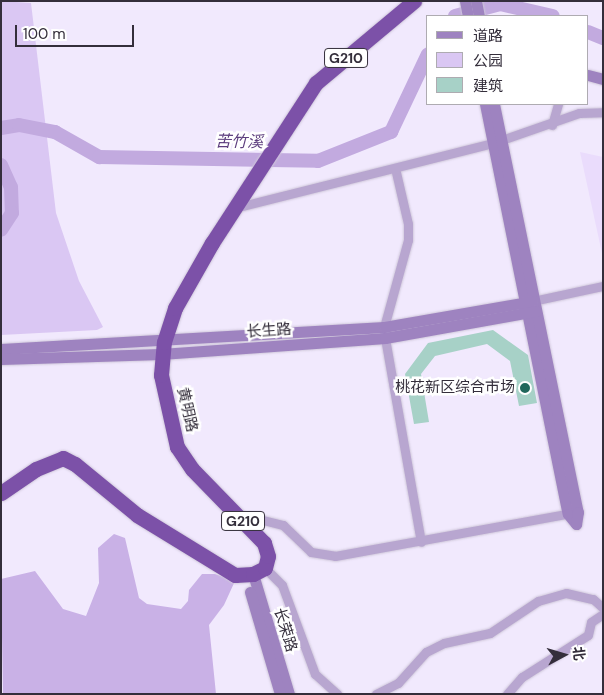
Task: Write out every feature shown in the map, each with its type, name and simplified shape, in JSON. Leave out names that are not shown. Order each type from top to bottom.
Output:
[{"type":"highway","name":"黄明路","points":[[254,573],[268,556],[264,543],[192,469],[177,447],[161,375],[162,348],[175,308],[287,122],[316,83],[414,1]]},
{"type":"highway","points":[[1,493],[36,469],[63,458],[75,464],[137,515],[236,575],[254,573]]},
{"type":"street","points":[[466,1],[468,15]]},
{"type":"street","points":[[476,1],[479,15]]},
{"type":"street","points":[[589,75],[603,79]]},
{"type":"street","points":[[485,105],[497,142]]},
{"type":"street","points":[[245,523],[259,519],[283,525],[311,552],[335,556],[421,542],[573,513],[529,307],[497,142],[494,105]]},
{"type":"street","points":[[552,125],[558,105]]},
{"type":"street","points":[[236,204],[395,168],[497,142],[552,125],[579,113],[603,112]]},
{"type":"street","points":[[395,168],[408,224],[408,240],[384,333],[421,542]]},
{"type":"street","points":[[529,307],[603,286]]},
{"type":"street","name":"长生路","points":[[1,359],[384,333],[529,307]]},
{"type":"street","name":"长生路","points":[[1,349],[162,348]]},
{"type":"street","points":[[254,573],[282,584],[315,674],[338,694]]},
{"type":"street","name":"长荣路","points":[[254,573],[280,694]]},
{"type":"street","name":"长荣路","points":[[254,573],[289,694]]},
{"type":"street","points":[[376,694],[398,683],[426,652],[444,643],[490,633],[538,601],[566,593],[593,599],[603,608]]},
{"type":"street","points":[[507,694],[522,677],[588,635],[591,622],[603,614]]},
{"type":"shaded area","points":[[580,152],[603,157],[603,258]]},
{"type":"shaded area","points":[[114,534],[125,538],[139,598],[147,604],[181,609],[188,601],[189,590],[202,574],[215,574],[235,581],[224,605],[209,625],[216,694],[3,694],[1,579],[35,571],[63,609],[86,616],[99,583],[98,548]]},
{"type":"green space","points":[[1,1],[31,3],[56,213],[79,281],[103,327],[97,330],[1,335]]},
{"type":"building","name":"桃花新区综合市场","points":[[493,330],[528,355],[537,403],[519,406],[510,361],[487,344],[435,356],[421,374],[429,422],[414,424],[405,374],[428,343]]},
{"type":"waterway","name":"苦竹溪","points":[[459,15],[500,4],[549,15]]},
{"type":"waterway","name":"苦竹溪","points":[[589,32],[603,38]]},
{"type":"waterway","name":"苦竹溪","points":[[1,128],[19,125],[55,132],[99,157],[318,161],[391,132],[426,58]]},
{"type":"waterway","name":"苦竹溪","points":[[1,165],[11,187],[12,213],[1,230]]},
{"type":"place","name":"桃花新区综合市场","points":[[525,388]]}]
